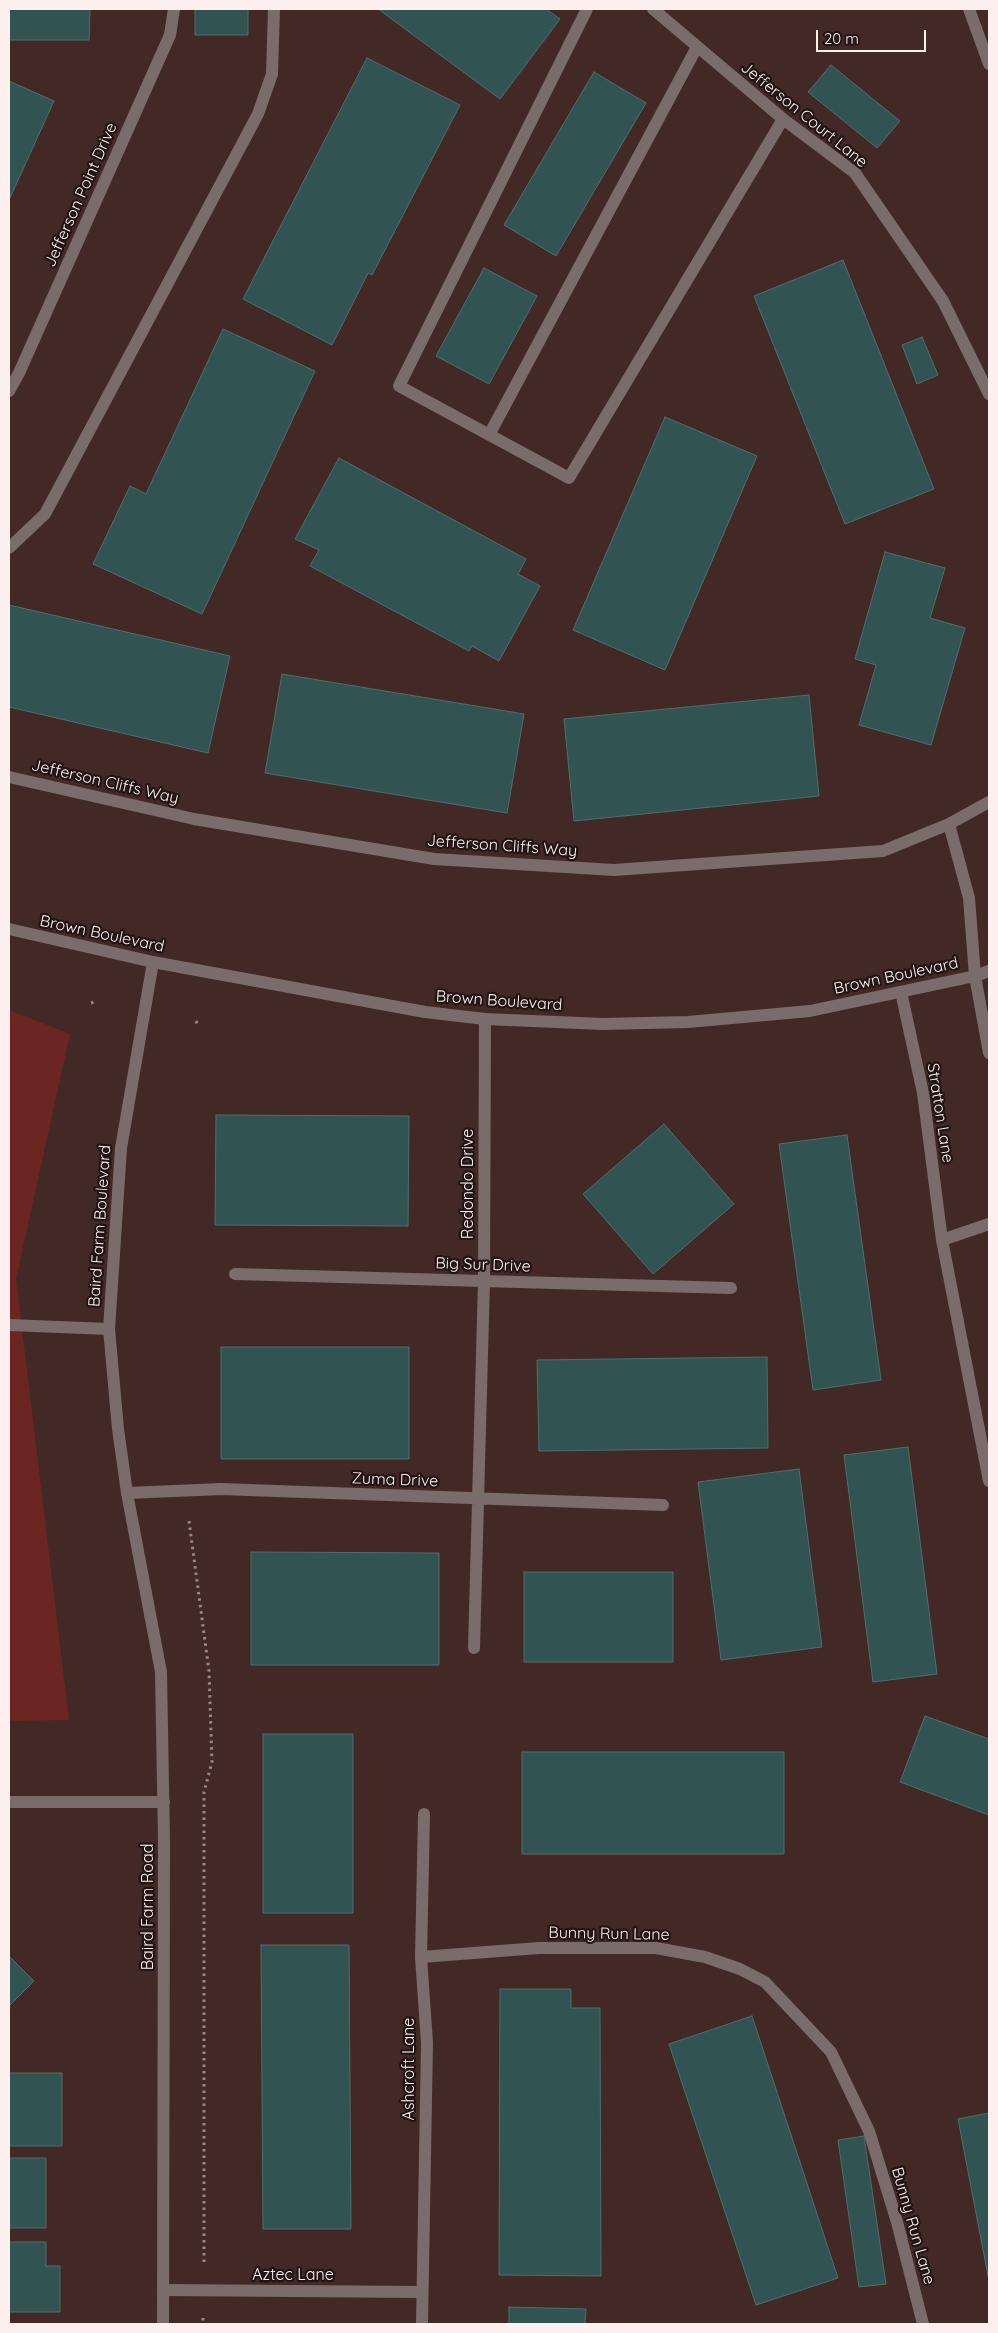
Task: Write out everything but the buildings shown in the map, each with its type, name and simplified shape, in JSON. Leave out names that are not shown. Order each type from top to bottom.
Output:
[{"type":"street","name":"Jefferson Point Drive","points":[[9,391],[23,364],[170,35],[174,9]]},
{"type":"street","points":[[9,548],[44,514],[258,114],[272,74],[274,9]]},
{"type":"street","points":[[587,9],[399,386],[569,478],[783,119]]},
{"type":"street","name":"Jefferson Court Lane","points":[[653,9],[783,119],[855,173],[943,300],[989,394]]},
{"type":"street","points":[[969,9],[989,64]]},
{"type":"street","points":[[489,435],[697,47]]},
{"type":"street","name":"Jefferson Cliffs Way","points":[[9,777],[194,819],[434,859],[614,870],[882,851],[949,824],[989,802]]},
{"type":"street","points":[[949,824],[969,898],[976,976],[989,1053]]},
{"type":"street","name":"Brown Boulevard","points":[[9,929],[153,962],[425,1012],[486,1019],[603,1024],[688,1022],[810,1011],[976,976],[989,971]]},
{"type":"street","name":"Baird Farm Boulevard","points":[[127,1493],[118,1429],[109,1329],[122,1148],[153,962]]},
{"type":"street","name":"Stratton Lane","points":[[901,992],[923,1093],[942,1240],[989,1481]]},
{"type":"street","name":"Redondo Drive","points":[[474,1648],[476,1499],[484,1281],[486,1019]]},
{"type":"street","points":[[942,1240],[989,1224]]},
{"type":"street","name":"Big Sur Drive","points":[[235,1274],[731,1288]]},
{"type":"street","points":[[9,1325],[109,1329]]},
{"type":"street","name":"Zuma Drive","points":[[127,1493],[221,1489],[663,1504]]},
{"type":"street","name":"Baird Farm Road","points":[[127,1493],[161,1672],[164,1802],[163,2324]]},
{"type":"street","points":[[9,1802],[164,1802]]},
{"type":"street","name":"Ashcroft Lane","points":[[422,2324],[427,2043],[422,1957],[424,1814]]},
{"type":"street","name":"Bunny Run Lane","points":[[422,1957],[539,1948],[656,1948],[705,1957],[740,1969],[765,1982],[832,2052],[869,2131],[897,2222],[923,2324]]},
{"type":"street","name":"Aztec Lane","points":[[163,2290],[422,2292]]},
{"type":"path","points":[[90,1003],[97,1001]]},
{"type":"path","points":[[189,1521],[209,1671],[212,1762],[204,1792],[204,2268]]},
{"type":"path","points":[[203,2318],[203,2324]]},
{"type":"shaded area","points":[[9,1010],[70,1034],[16,1279],[69,1720],[9,1721]]}]
